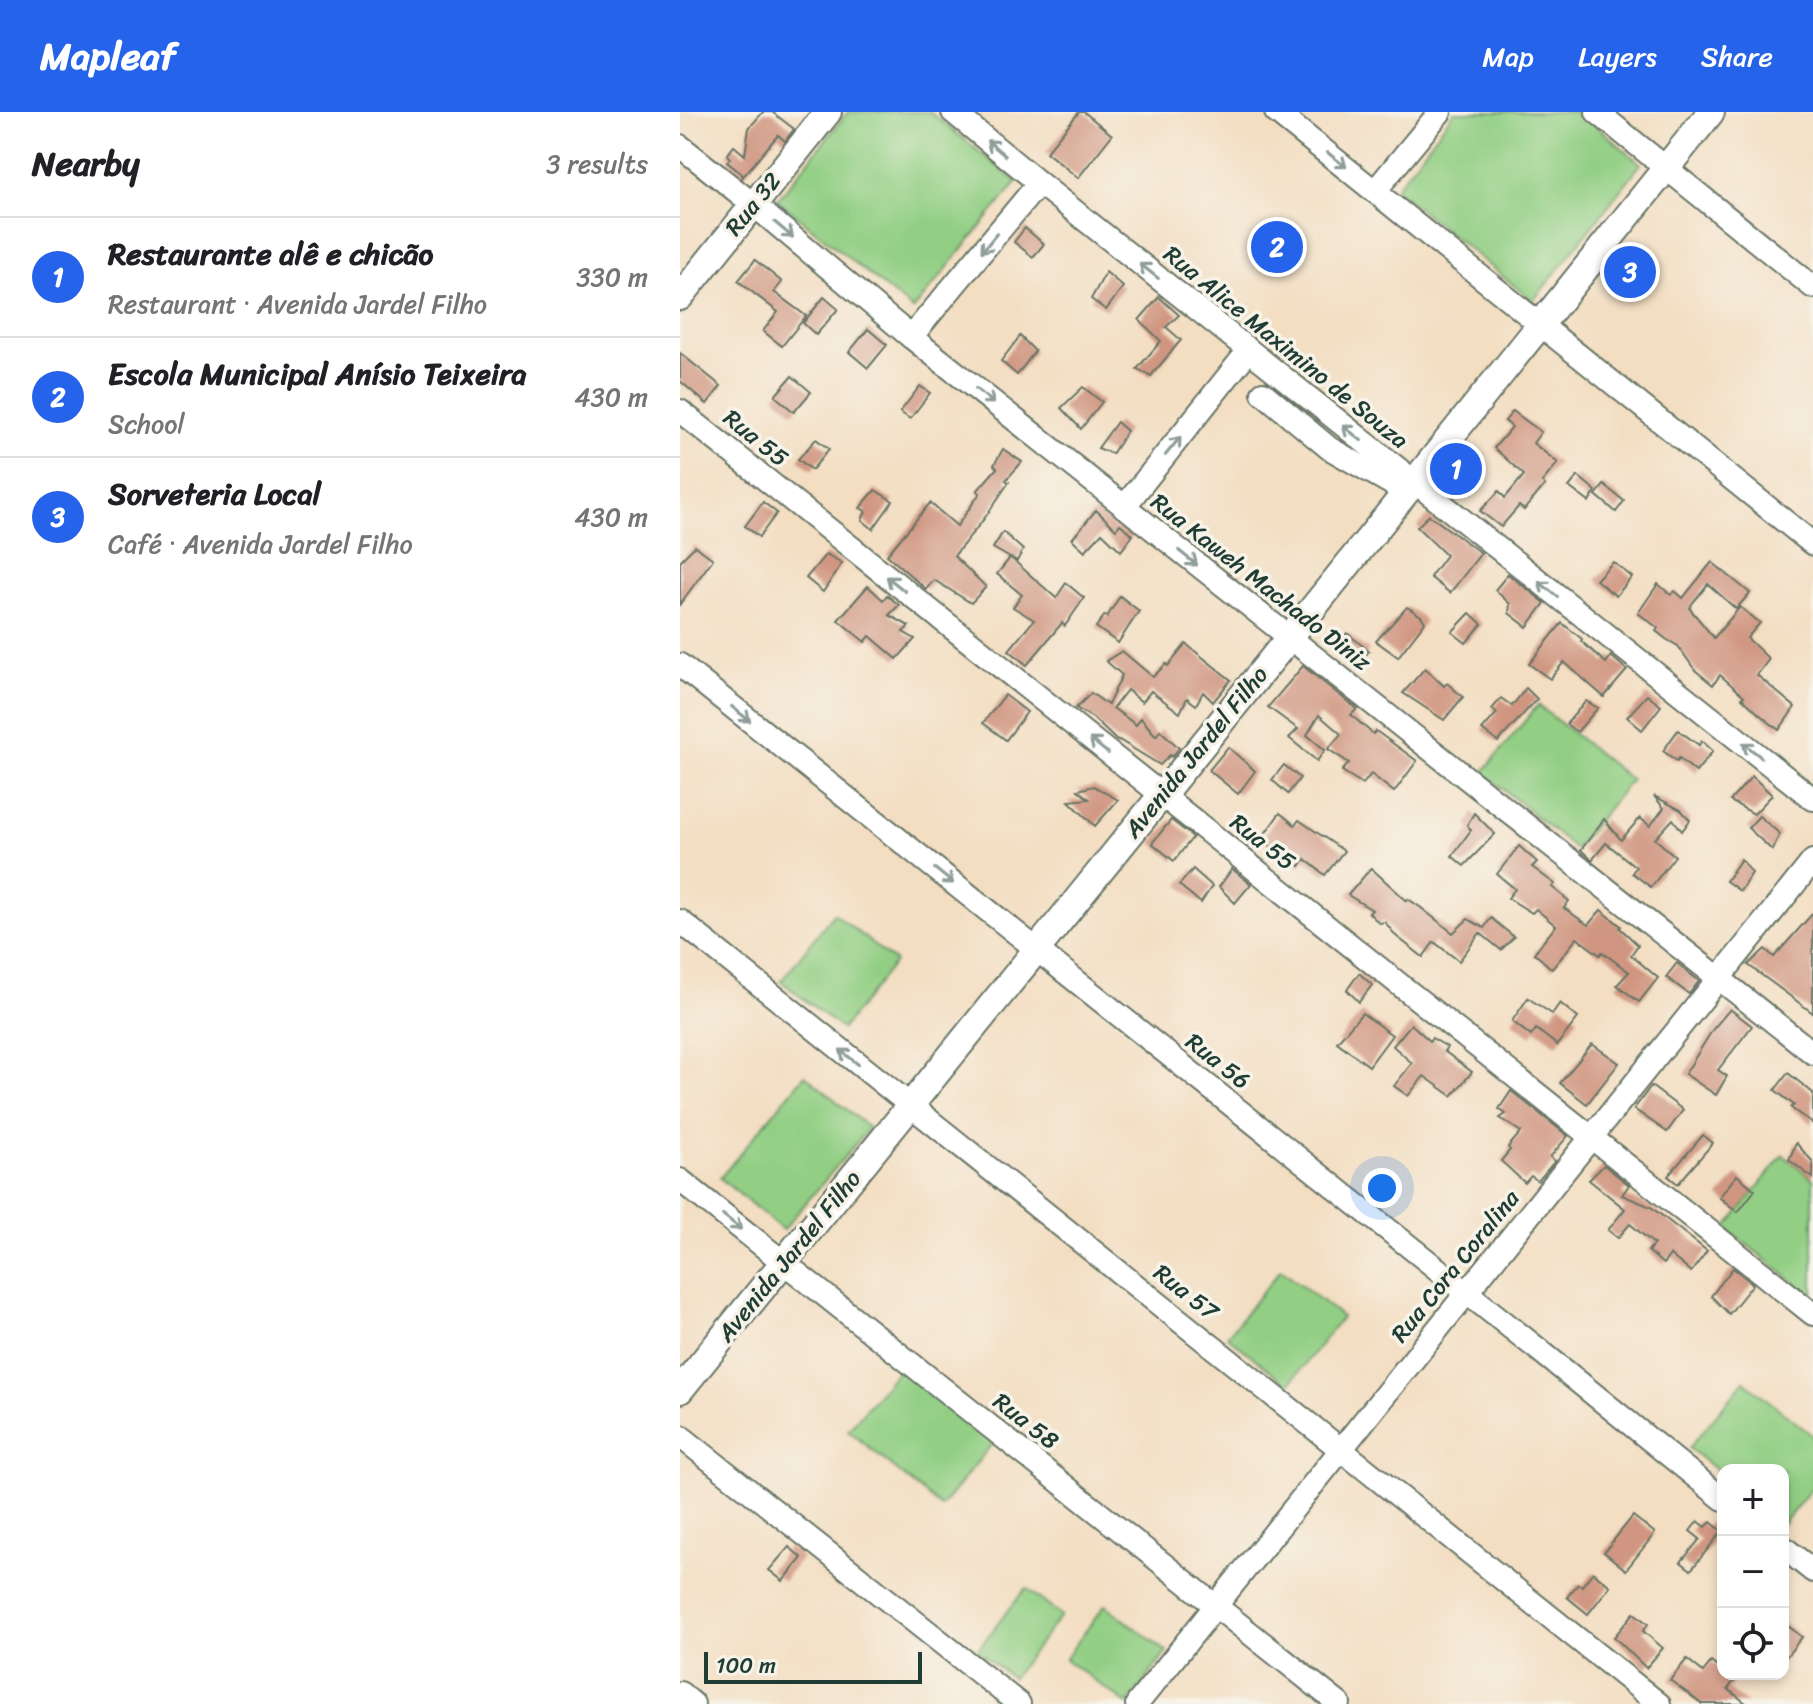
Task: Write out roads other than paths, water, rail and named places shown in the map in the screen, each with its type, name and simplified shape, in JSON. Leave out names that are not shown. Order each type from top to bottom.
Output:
[{"type":"main road","name":"Rua 32","points":[[680,297],[828,112]]},
{"type":"main road","name":"Avenida Jardel Filho","points":[[680,1390],[1711,112]]},
{"type":"street","name":"Rua Alice Maximino de Souza","points":[[953,112],[1249,350],[1410,487],[1813,799]]},
{"type":"street","points":[[1276,112],[1813,544]]},
{"type":"street","points":[[1375,191],[1440,112]]},
{"type":"street","points":[[1597,112],[1813,287]]},
{"type":"street","name":"Rua Kaweh Machado Diniz","points":[[680,146],[911,337],[1813,1053]]},
{"type":"street","points":[[911,337],[1039,183]]},
{"type":"street","points":[[1124,507],[1249,350]]},
{"type":"street","points":[[1263,393],[1329,448],[1410,487]]},
{"type":"street","name":"Rua 55","points":[[680,411],[1813,1314]]},
{"type":"street","name":"Rua 56","points":[[680,665],[1717,1494]]},
{"type":"street","name":"Rua Cora Coralina","points":[[1137,1704],[1813,861]]},
{"type":"street","name":"Rua 57","points":[[680,921],[1659,1704]]},
{"type":"street","name":"Rua 58","points":[[680,1180],[1339,1704]]},
{"type":"street","points":[[680,1436],[1019,1704]]},
{"type":"street","points":[[1789,1552],[1813,1571]]},
{"type":"street","points":[[680,1693],[693,1704]]},
{"type":"place","name":"Escola Municipal Anísio Teixeira","points":[[1277,247]]},
{"type":"place","name":"Sorveteria Local","points":[[1630,272]]},
{"type":"place","name":"Restaurante alê e chicão","points":[[1456,469]]}]
